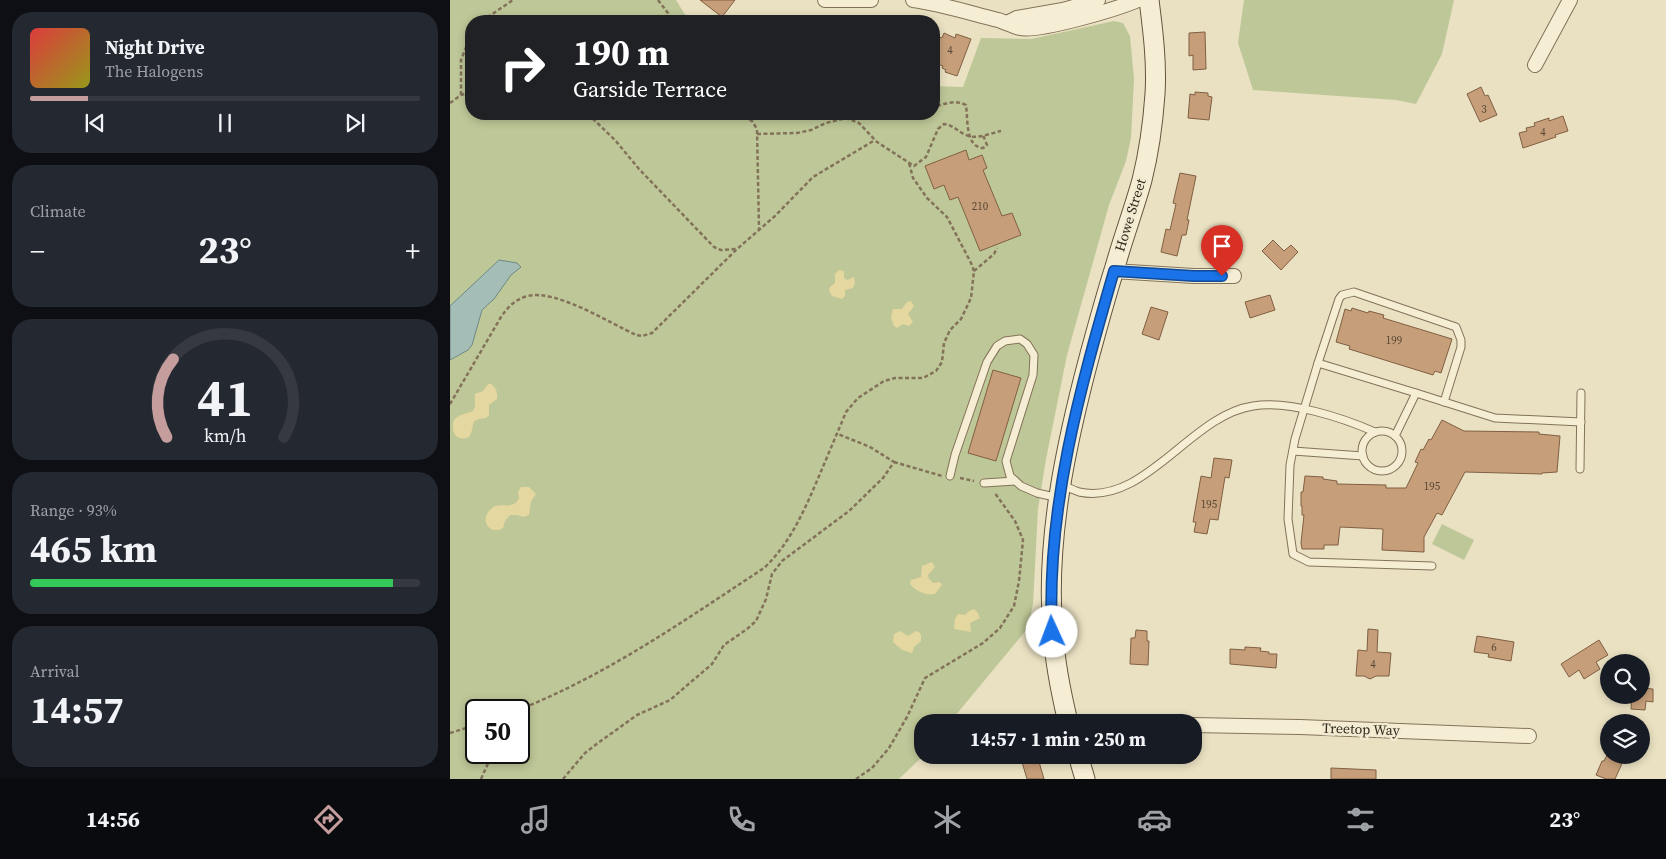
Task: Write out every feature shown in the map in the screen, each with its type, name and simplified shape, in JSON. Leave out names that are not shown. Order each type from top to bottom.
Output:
[{"type":"main road","name":"Howe Street","points":[[1066,714],[1058,674],[1052,614],[1053,547],[1060,491],[1077,406],[1141,181],[1150,135],[1155,92],[1155,68],[1149,0]]},
{"type":"main road","points":[[1081,764],[1086,779]]},
{"type":"street","points":[[825,0],[871,0]]},
{"type":"street","points":[[913,0],[948,7],[1020,28],[1036,28],[1088,4],[1126,5],[1138,0]]},
{"type":"street","points":[[1535,65],[1570,0]]},
{"type":"street","points":[[1114,271],[1194,276],[1234,276]]},
{"type":"street","name":"Treetop Way","points":[[1202,725],[1529,736]]},
{"type":"lane","points":[[1432,566],[1309,562],[1293,554],[1288,519],[1289,481],[1295,440],[1318,363],[1342,295],[1354,292],[1456,327],[1461,340],[1461,347],[1444,402]]},
{"type":"lane","points":[[950,476],[955,455],[987,362],[997,346],[1005,340],[1020,339],[1028,344],[1034,355],[1034,375],[1006,461],[1010,476],[1021,486],[1037,493],[1076,491],[1096,493],[1127,485],[1148,472],[1203,429],[1235,411],[1253,406],[1279,404],[1351,421],[1375,432],[1386,432],[1395,436],[1402,453],[1397,464],[1386,470],[1374,470],[1365,461],[1363,456],[1363,444],[1375,432]]},
{"type":"lane","points":[[1318,363],[1495,418],[1581,422]]},
{"type":"lane","points":[[1395,436],[1416,393]]},
{"type":"lane","points":[[1580,470],[1581,393]]},
{"type":"lane","points":[[1293,451],[1363,456]]},
{"type":"lane","points":[[984,483],[1015,481]]},
{"type":"path","points":[[491,15],[513,0]]},
{"type":"path","points":[[658,0],[669,15]]},
{"type":"path","points":[[462,95],[461,60],[465,50]]},
{"type":"path","points":[[450,104],[465,94]]},
{"type":"path","points":[[940,105],[962,102],[966,105],[970,136],[974,146],[983,148],[987,145],[984,135]]},
{"type":"path","points":[[594,120],[714,247],[726,251],[737,249]]},
{"type":"path","points":[[750,120],[755,125],[757,134],[758,230]]},
{"type":"path","points":[[757,134],[797,133],[838,120]]},
{"type":"path","points":[[851,120],[859,123],[875,140],[914,166],[926,157],[938,129],[944,124],[970,136],[978,137],[1001,131]]},
{"type":"path","points":[[450,404],[500,317],[517,300],[533,295],[552,297],[596,315],[636,335],[647,335],[660,327],[813,176],[875,140]]},
{"type":"path","points":[[530,706],[598,672],[655,640],[764,568],[773,560],[796,525],[810,499],[846,412],[852,403],[879,384],[895,378],[923,378],[936,371],[942,362],[944,342],[950,330],[962,319],[969,305],[974,271],[947,217],[927,198],[913,178],[909,163]]},
{"type":"path","points":[[974,271],[994,254],[997,248]]},
{"type":"path","points":[[838,434],[870,447],[894,462],[932,475],[950,476],[984,483]]},
{"type":"path","points":[[563,779],[585,753],[598,742],[637,715],[670,700],[682,691],[712,664],[724,645],[752,626],[761,611],[772,574],[778,565],[849,511],[883,478],[894,462]]},
{"type":"path","points":[[856,779],[872,768],[889,748],[908,717],[925,678],[982,643],[1000,628],[1014,606],[1019,581],[1023,540],[1015,521],[992,490]]},
{"type":"path","points":[[773,560],[778,565]]},
{"type":"path","points":[[450,734],[465,729]]},
{"type":"path","points":[[481,779],[488,764]]},
{"type":"green space","points":[[450,0],[676,0],[685,15],[465,15],[465,120],[940,120],[940,86],[963,87],[981,38],[1031,39],[1114,21],[1123,23],[1130,36],[1134,79],[1131,138],[1126,161],[1109,205],[1067,355],[1038,509],[1033,604],[1028,628],[957,714],[914,714],[915,764],[899,779],[450,779]]},
{"type":"green space","points":[[1244,0],[1454,0],[1442,54],[1416,104],[1396,100],[1253,90],[1238,43]]},
{"type":"green space","points":[[1442,524],[1474,540],[1464,560],[1432,544]]},
{"type":"sand","points":[[839,270],[844,271],[844,278],[847,280],[854,277],[855,283],[853,288],[845,290],[845,296],[842,299],[832,296],[829,291],[830,287],[835,283],[835,274]]},
{"type":"sand","points":[[911,301],[914,306],[908,314],[913,322],[909,326],[903,324],[897,328],[894,326],[891,318],[893,309],[902,309],[907,302]]},
{"type":"sand","points":[[488,384],[494,387],[497,394],[497,399],[489,405],[489,415],[486,418],[474,421],[469,437],[457,437],[453,428],[454,420],[460,415],[473,411],[475,394],[483,391]]},
{"type":"sand","points":[[521,487],[529,487],[536,494],[531,501],[529,515],[524,517],[510,515],[505,521],[503,528],[494,530],[490,528],[486,522],[487,513],[498,505],[509,505],[516,502],[519,498],[518,492]]},
{"type":"sand","points":[[932,562],[935,567],[928,575],[929,579],[933,583],[940,582],[942,585],[935,594],[925,594],[910,584],[911,580],[921,577],[922,566]]},
{"type":"sand","points":[[974,609],[980,618],[970,623],[971,632],[954,629],[955,619],[958,614],[965,615]]},
{"type":"sand","points":[[900,631],[908,636],[916,631],[921,635],[921,641],[914,647],[912,653],[902,650],[893,642],[894,634]]},
{"type":"water","points":[[499,260],[517,263],[521,267],[511,275],[494,299],[482,310],[472,345],[468,350],[450,360],[450,306]]},
{"type":"building","points":[[700,0],[735,0],[724,15],[719,15]]},
{"type":"building","points":[[1205,32],[1206,69],[1193,70],[1193,55],[1189,56],[1189,33]]},
{"type":"building","points":[[944,33],[955,38],[956,34],[971,39],[957,76],[945,72],[946,70],[940,65],[940,37],[942,38]]},
{"type":"building","points":[[1481,87],[1485,96],[1488,95],[1497,115],[1480,122],[1467,94]]},
{"type":"building","points":[[1195,92],[1208,93],[1208,96],[1212,97],[1209,120],[1188,118],[1190,94],[1195,95]]},
{"type":"building","points":[[1563,116],[1568,131],[1523,148],[1519,133],[1527,131],[1526,128],[1535,126],[1534,123],[1549,118],[1549,121]]},
{"type":"building","points":[[966,150],[969,160],[982,155],[987,168],[983,170],[1002,216],[1012,213],[1021,235],[980,251],[958,197],[950,200],[944,185],[934,189],[925,166]]},
{"type":"building","points":[[1180,173],[1196,176],[1187,220],[1189,220],[1186,235],[1182,235],[1177,256],[1161,252],[1166,229],[1170,230],[1176,204],[1173,203]]},
{"type":"building","points":[[1273,240],[1284,251],[1291,245],[1298,252],[1281,270],[1262,251]]},
{"type":"building","points":[[1270,295],[1275,310],[1250,318],[1245,302]]},
{"type":"building","points":[[1151,307],[1168,312],[1159,340],[1142,334]]},
{"type":"building","points":[[1352,308],[1384,315],[1383,318],[1452,339],[1441,373],[1435,371],[1433,375],[1349,349],[1350,346],[1336,342],[1345,309],[1351,311]]},
{"type":"building","points":[[993,370],[1021,378],[996,461],[968,453]]},
{"type":"building","points":[[1442,420],[1464,431],[1539,432],[1539,434],[1560,436],[1557,472],[1542,474],[1465,472],[1442,515],[1437,513],[1424,537],[1424,552],[1382,550],[1383,529],[1340,527],[1338,545],[1324,545],[1324,549],[1302,549],[1304,515],[1302,515],[1301,492],[1303,492],[1305,476],[1323,477],[1323,479],[1337,481],[1337,484],[1386,485],[1386,488],[1406,488],[1418,463],[1415,462],[1421,449],[1423,450],[1429,439],[1431,440]]},
{"type":"building","points":[[1214,458],[1232,460],[1229,478],[1225,477],[1218,520],[1210,519],[1207,534],[1194,532],[1196,522],[1193,522],[1201,476],[1211,478]]},
{"type":"building","points":[[1368,629],[1378,630],[1377,652],[1391,653],[1389,676],[1376,676],[1370,679],[1364,676],[1356,676],[1358,650],[1367,651]]},
{"type":"building","points":[[1136,630],[1147,631],[1147,641],[1149,641],[1148,665],[1130,664],[1131,638],[1135,638]]},
{"type":"building","points":[[1477,636],[1514,642],[1511,661],[1488,657],[1489,654],[1474,652]]},
{"type":"building","points":[[1599,640],[1607,654],[1600,654],[1600,660],[1596,662],[1600,669],[1584,679],[1579,670],[1569,677],[1561,664]]},
{"type":"building","points":[[1245,647],[1261,648],[1260,651],[1277,654],[1276,668],[1230,664],[1230,649],[1245,650]]},
{"type":"building","points":[[1650,689],[1653,689],[1653,702],[1650,702]]},
{"type":"building","points":[[1631,704],[1646,704],[1645,710],[1631,709]]},
{"type":"building","points":[[1023,764],[1040,764],[1044,779],[1027,779]]},
{"type":"building","points":[[1601,764],[1622,764],[1615,779],[1606,779],[1596,775]]},
{"type":"building","points":[[1331,768],[1376,770],[1376,779],[1331,779]]},
{"type":"route","points":[[1052,632],[1053,547],[1065,462],[1090,354],[1114,271],[1222,276]]}]
